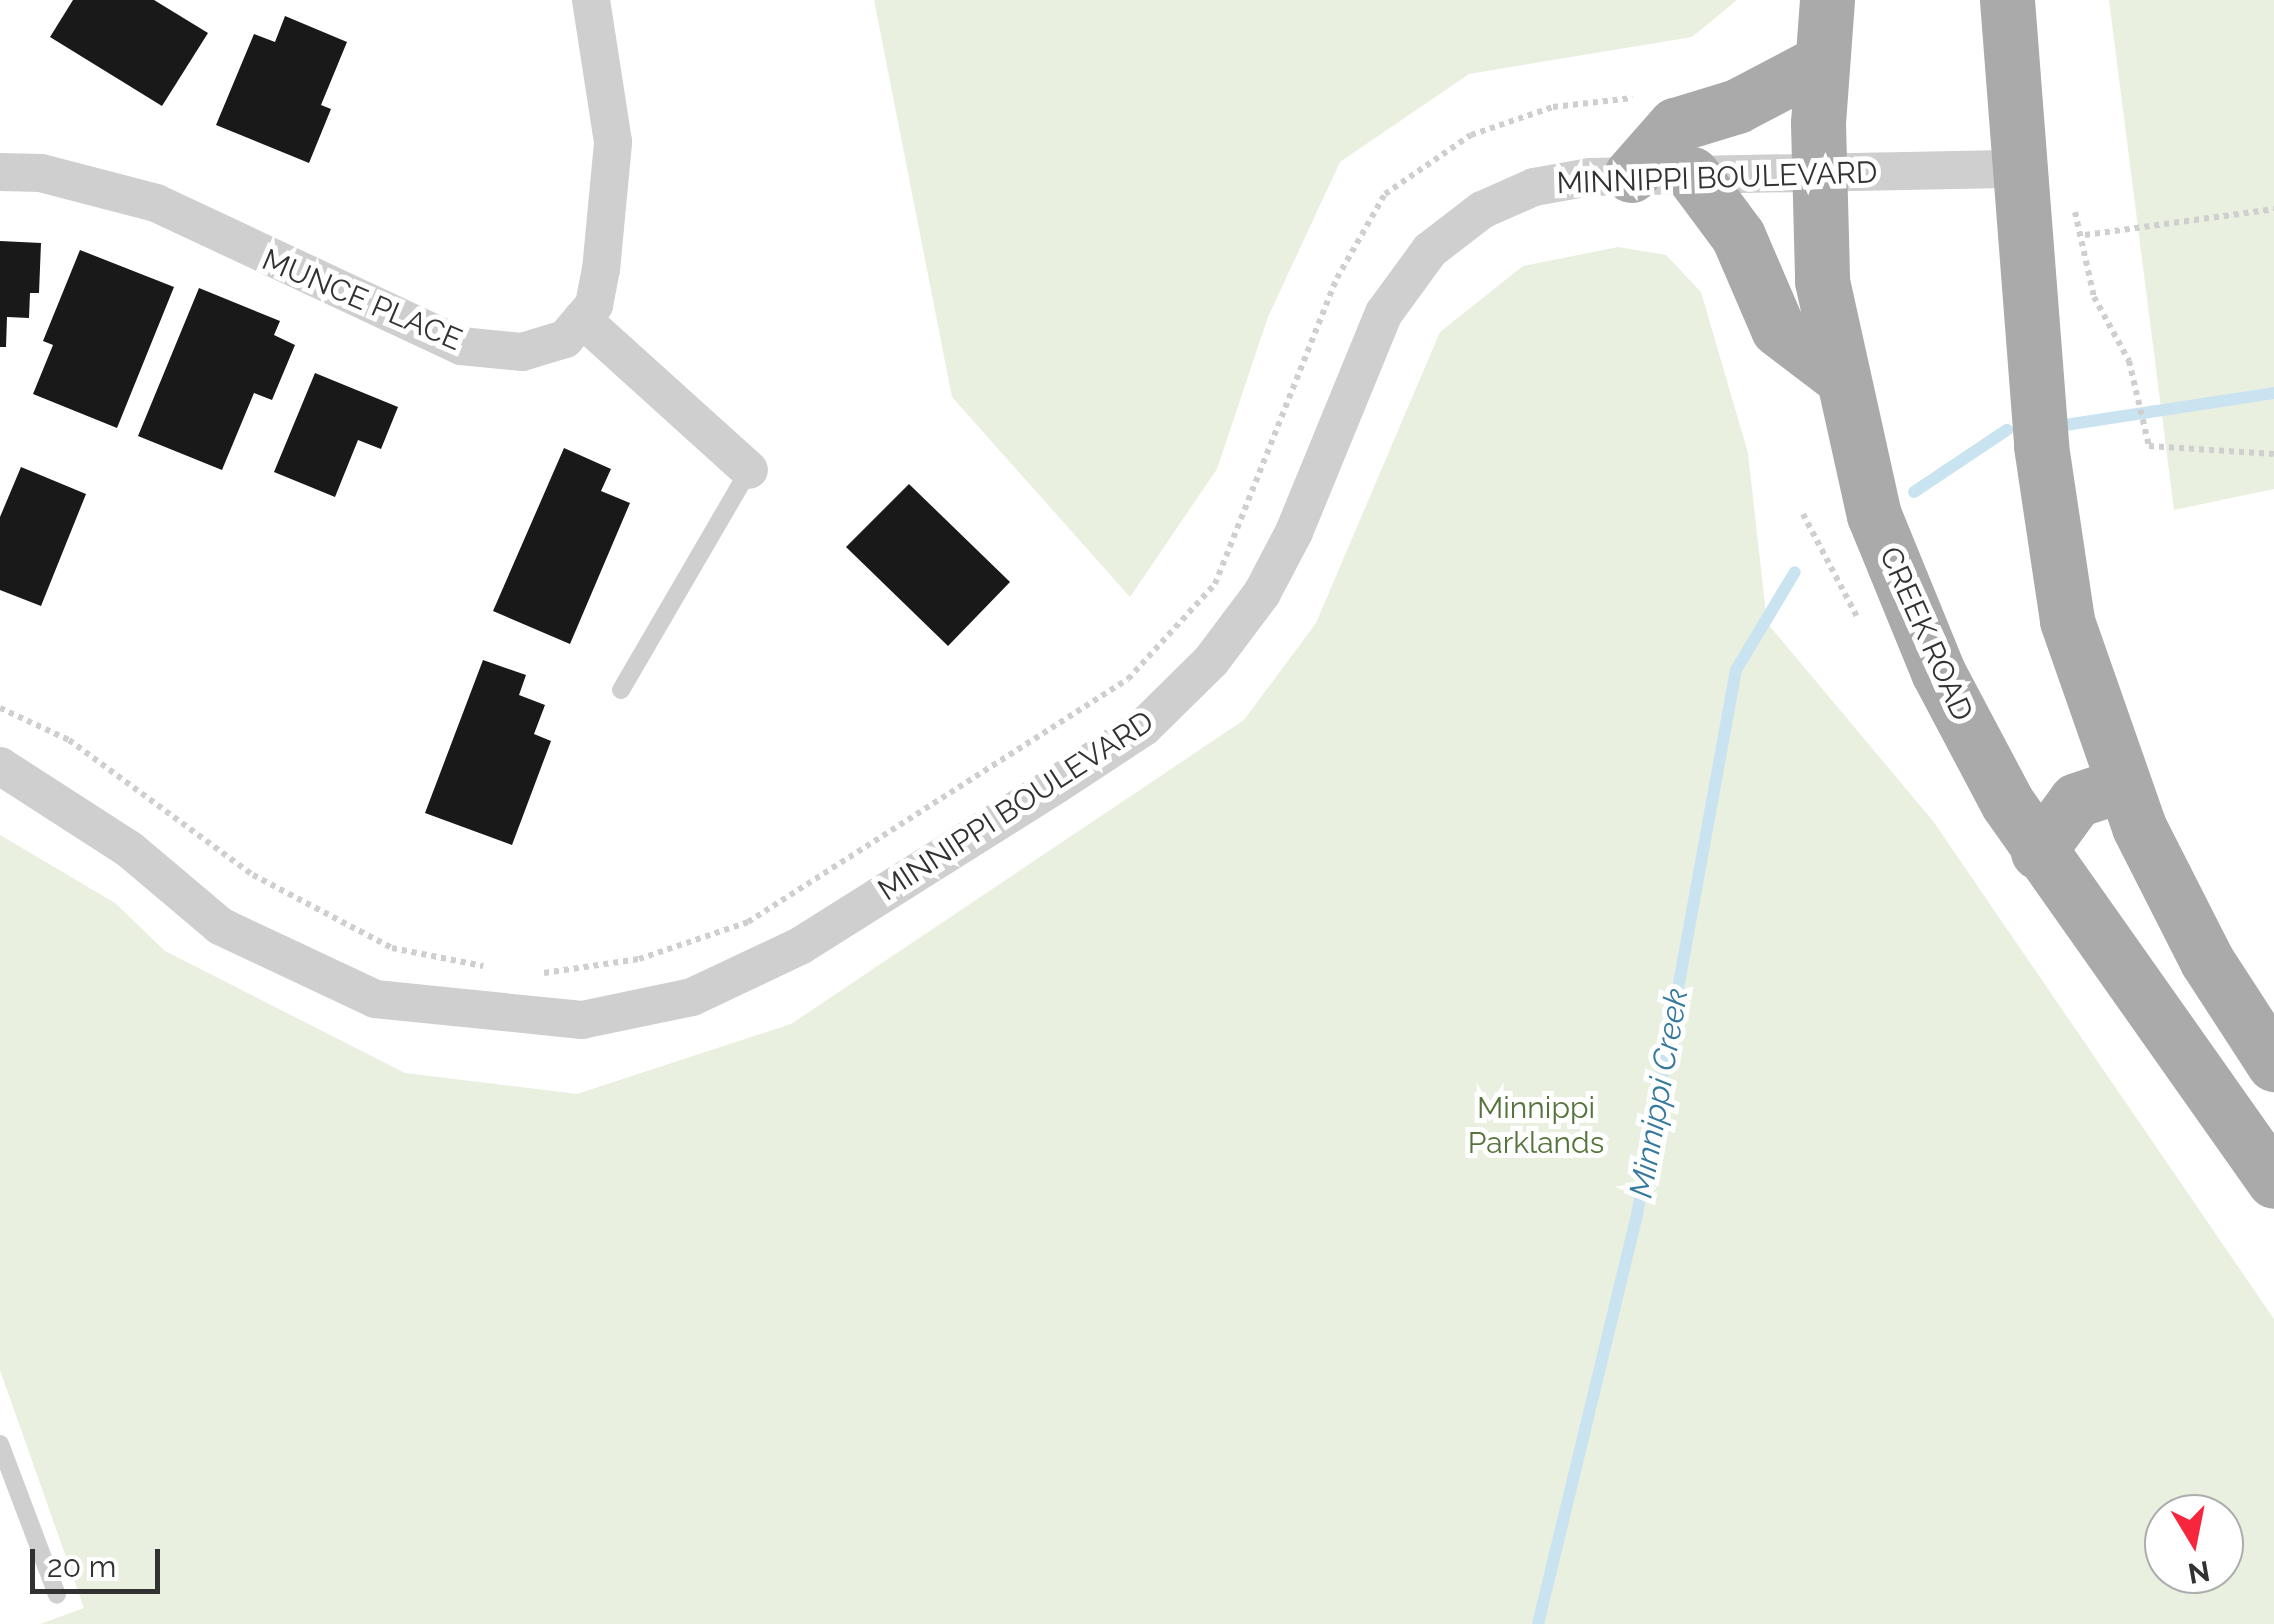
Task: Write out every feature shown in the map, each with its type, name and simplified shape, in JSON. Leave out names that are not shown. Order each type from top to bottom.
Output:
[{"type":"main road","name":"CREEK ROAD","points":[[1826,0],[1818,173],[1822,281],[1837,374],[1874,515],[1909,604],[2038,852],[2274,1181]]},
{"type":"main road","points":[[2007,0],[2054,552],[2082,676],[2121,785],[2171,896],[2274,1064]]},
{"type":"main road","points":[[1631,175],[1675,124],[1737,106],[1821,62]]},
{"type":"main road","points":[[1692,174],[1738,236],[1778,329],[1837,374]]},
{"type":"main road","points":[[2038,852],[2076,800],[2121,785]]},
{"type":"street","points":[[591,0],[613,142],[601,270],[594,305],[582,319],[749,470]]},
{"type":"street","name":"MINNIPPI BOULEVARD","points":[[0,766],[129,849],[220,926],[375,998],[582,1020],[692,997],[800,946],[1144,727],[1211,662],[1262,593],[1384,313],[1430,250],[1508,197],[1560,180],[1631,175],[2019,169]]},
{"type":"street","name":"MUNCE PLACE","points":[[0,172],[41,173],[156,203],[461,346],[522,352],[565,338],[582,319]]},
{"type":"lane","points":[[621,690],[749,470]]},
{"type":"lane","points":[[0,1444],[58,1595]]},
{"type":"path","points":[[531,975],[639,959],[748,922],[1128,679],[1215,584],[1336,278],[1385,194],[1472,135],[1553,107],[1639,96]]},
{"type":"path","points":[[2274,210],[2085,236],[2094,297],[2129,362],[2149,446],[2274,454]]},
{"type":"path","points":[[1803,514],[1857,617]]},
{"type":"path","points":[[0,708],[70,740],[254,875],[375,939],[496,968]]},
{"type":"green space","points":[[874,0],[1737,0],[1692,37],[1469,74],[1340,162],[1268,317],[1217,469],[1130,597],[952,397]]},
{"type":"green space","points":[[2109,0],[2274,0],[2274,489],[2174,510]]},
{"type":"green space","name":"Minnippi Parklands","points":[[1618,247],[1666,255],[1701,292],[1748,453],[1767,623],[1933,821],[2274,1319],[2274,1624],[40,1624],[84,1608],[0,1370],[0,835],[115,903],[165,951],[405,1073],[577,1094],[791,1024],[1244,720],[1316,623],[1440,332],[1523,266]]},
{"type":"building","points":[[73,0],[154,0],[208,33],[162,106],[50,37]]},
{"type":"building","points":[[285,16],[347,42],[321,105],[331,109],[309,163],[216,125],[254,34],[275,42]]},
{"type":"building","points":[[0,241],[41,243],[39,293],[30,293],[29,318],[7,317],[6,347],[0,347]]},
{"type":"building","points":[[80,250],[174,287],[117,428],[33,394],[53,345],[43,341]]},
{"type":"building","points":[[199,288],[280,321],[274,335],[295,345],[272,400],[254,393],[222,470],[138,436]]},
{"type":"building","points":[[315,373],[398,407],[381,449],[358,440],[335,497],[274,472]]},
{"type":"building","points":[[564,448],[611,469],[601,491],[630,503],[570,644],[493,611]]},
{"type":"building","points":[[21,467],[86,494],[41,606],[0,590],[0,517]]},
{"type":"building","points":[[909,484],[1010,582],[948,646],[846,547]]},
{"type":"building","points":[[483,660],[526,675],[519,695],[545,705],[534,734],[551,741],[512,845],[425,813]]},
{"type":"waterway","name":"Minnippi Creek","points":[[2065,425],[2274,393]]},
{"type":"waterway","name":"Minnippi Creek","points":[[1914,492],[2007,430]]},
{"type":"waterway","name":"Minnippi Creek","points":[[1538,1624],[1636,1220],[1736,670],[1795,572]]}]
